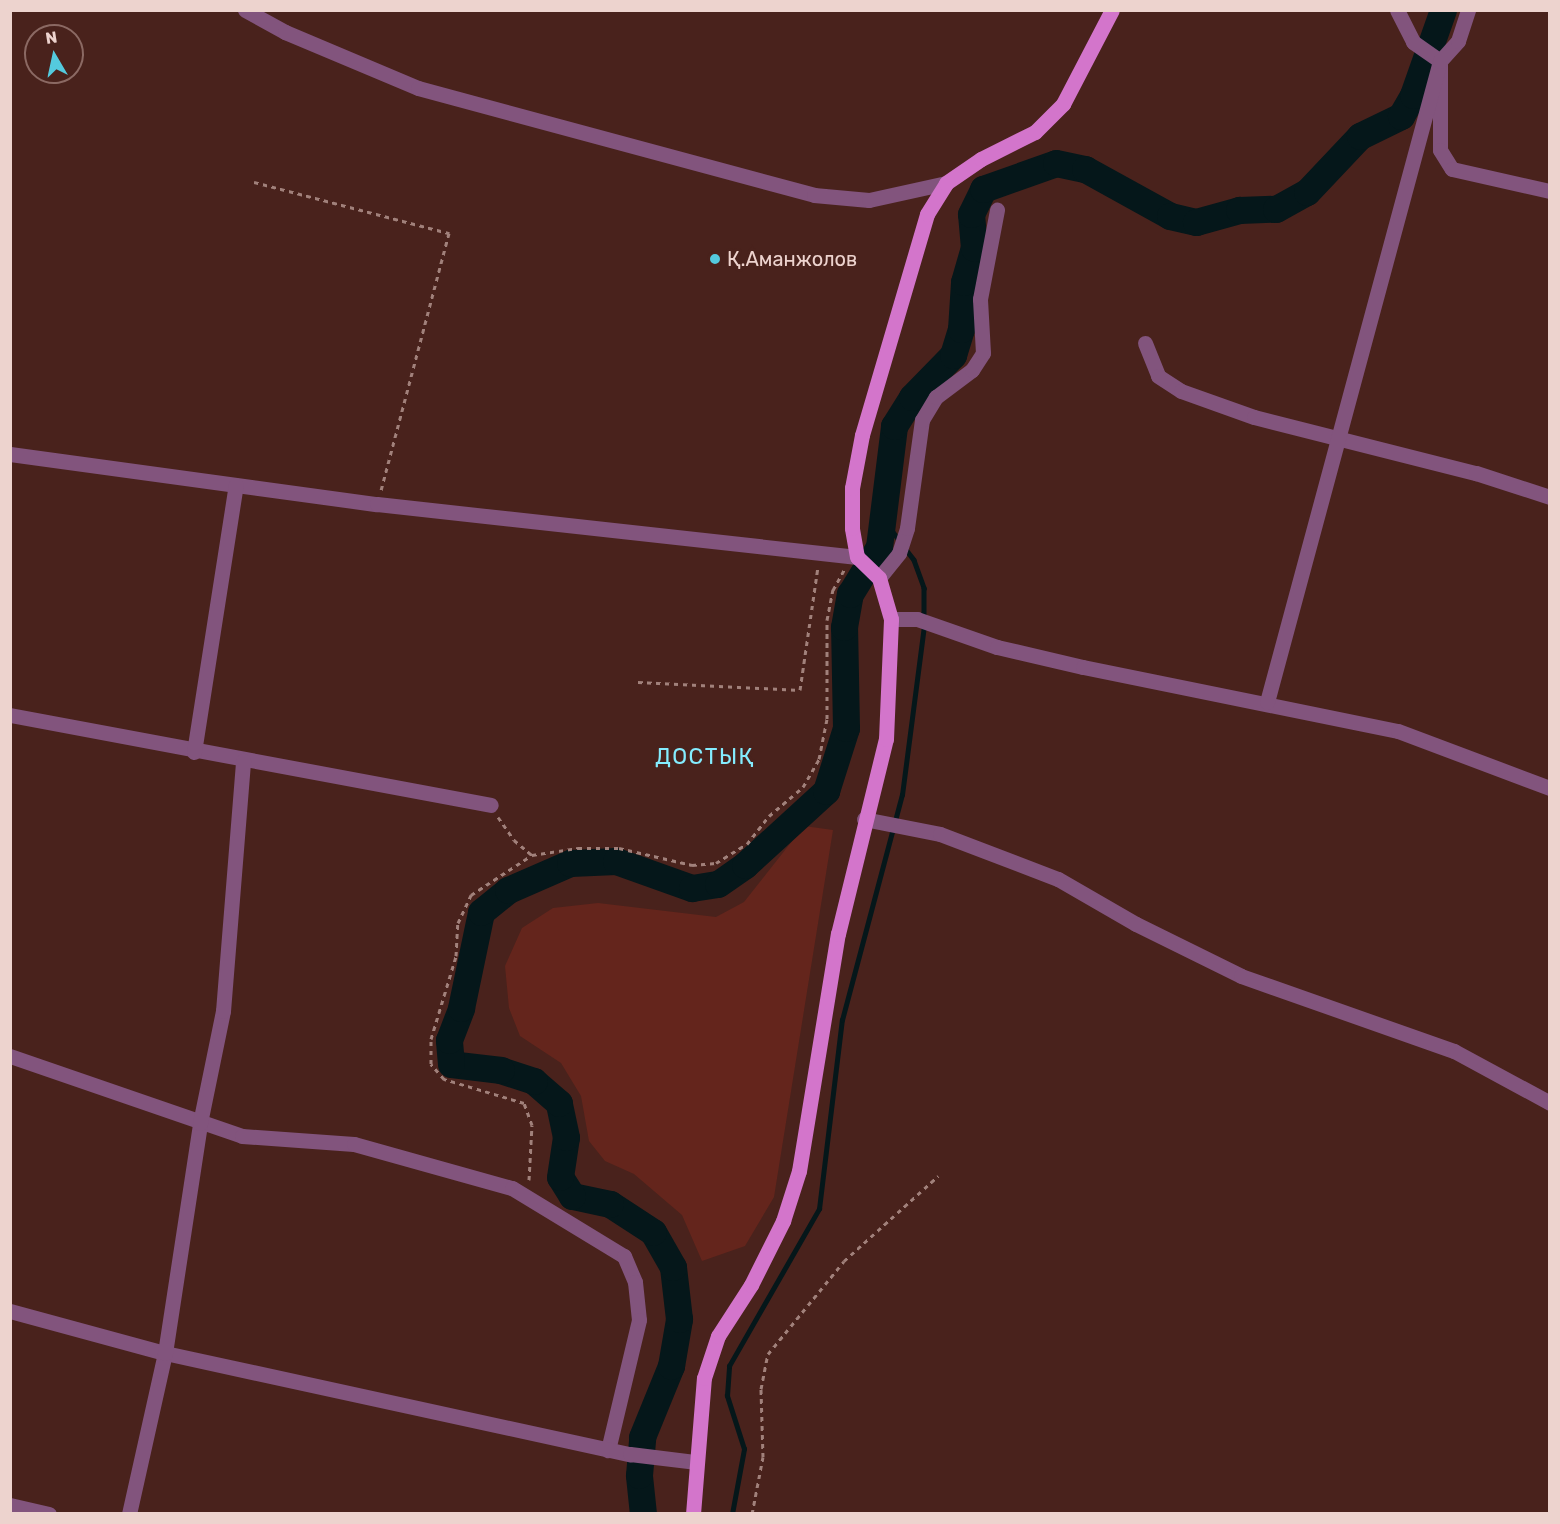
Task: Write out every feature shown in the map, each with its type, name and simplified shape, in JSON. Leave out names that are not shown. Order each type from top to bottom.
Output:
[{"type":"main road","points":[[693,1514],[695,1462],[704,1378],[718,1336],[751,1285],[783,1221],[799,1170],[838,934],[864,819],[886,739],[891,619],[879,579],[857,557],[852,488],[862,435],[927,214],[946,183],[981,159],[1035,132],[1063,104],[1112,10]]},
{"type":"street","points":[[245,10],[285,32],[418,88],[814,195],[869,200],[946,183]]},
{"type":"street","points":[[1397,10],[1413,42],[1440,61]]},
{"type":"street","points":[[1267,702],[1440,61],[1458,40],[1468,10]]},
{"type":"street","points":[[1440,61],[1440,150],[1452,169],[1550,191]]},
{"type":"street","points":[[879,579],[899,553],[907,528],[922,420],[936,397],[972,370],[983,352],[980,298],[998,210]]},
{"type":"street","points":[[1145,343],[1158,376],[1181,391],[1254,417],[1476,473],[1550,497]]},
{"type":"street","points":[[10,454],[377,504],[857,557]]},
{"type":"street","points":[[194,752],[236,485]]},
{"type":"street","points":[[891,619],[917,619],[997,647],[1083,667],[1267,702],[1398,731],[1550,788]]},
{"type":"street","points":[[10,715],[194,752],[490,805]]},
{"type":"street","points":[[129,1514],[165,1353],[200,1123],[223,1011],[243,761]]},
{"type":"street","points":[[864,819],[940,834],[1059,879],[1136,924],[1241,976],[1454,1051],[1550,1102]]},
{"type":"street","points":[[10,1056],[242,1136],[354,1144],[512,1188],[624,1256],[635,1282],[639,1320],[608,1450]]},
{"type":"street","points":[[10,1311],[165,1353],[630,1455],[695,1462]]},
{"type":"street","points":[[10,1506],[49,1514]]},
{"type":"path","points":[[254,182],[449,233],[377,504]]},
{"type":"path","points":[[638,682],[800,690],[819,554]]},
{"type":"path","points":[[527,1197],[532,1125],[524,1103],[444,1079],[431,1064],[431,1039],[456,956],[458,923],[471,895],[532,855],[578,848],[619,848],[692,865],[716,863],[747,844],[769,816],[803,788],[819,759],[827,719],[827,620],[831,600],[841,573],[857,557]]},
{"type":"path","points":[[490,805],[514,840],[532,855]]},
{"type":"path","points":[[752,1514],[763,1457],[761,1389],[768,1354],[844,1261],[938,1176]]},
{"type":"shaded area","points":[[804,826],[833,830],[774,1197],[745,1246],[702,1261],[682,1215],[634,1174],[605,1161],[589,1141],[581,1096],[561,1063],[520,1036],[509,1008],[505,966],[522,928],[553,908],[598,903],[716,917],[744,902]]},
{"type":"waterway","points":[[643,1514],[639,1475],[642,1437],[671,1366],[679,1319],[673,1267],[653,1232],[610,1204],[572,1196],[560,1177],[566,1137],[559,1103],[534,1081],[501,1070],[451,1064],[449,1040],[461,1008],[481,912],[508,890],[570,863],[616,861],[692,888],[718,884],[745,865],[826,791],[846,728],[844,627],[850,594],[879,547],[894,426],[912,397],[953,355],[961,329],[964,282],[974,248],[971,214],[983,189],[1056,163],[1085,169],[1170,216],[1196,222],[1239,210],[1276,209],[1307,192],[1360,136],[1401,116],[1413,95],[1443,10]]},
{"type":"waterway","points":[[883,518],[899,540]]},
{"type":"waterway","points":[[904,547],[914,560],[924,588],[924,617]]},
{"type":"waterway","points":[[732,1514],[744,1449],[727,1396],[729,1366],[819,1209],[842,1020],[902,795],[924,626]]},
{"type":"place","name":"Қ.Аманжолов","points":[[715,259]]},
{"type":"district","name":"ДОСТЫҚ","points":[[705,757]]}]
